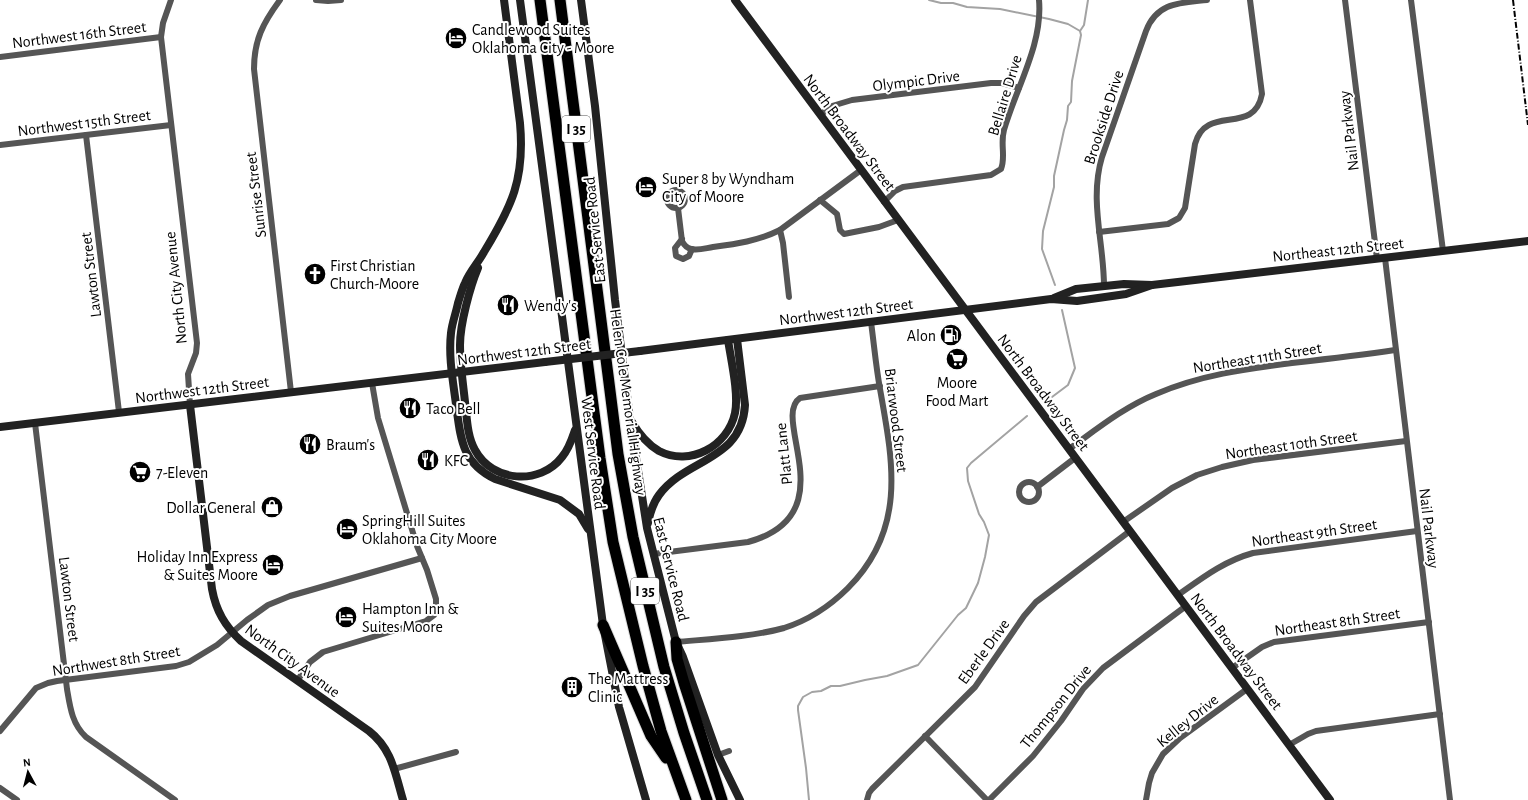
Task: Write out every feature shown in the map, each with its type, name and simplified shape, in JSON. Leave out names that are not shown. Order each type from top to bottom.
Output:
[{"type":"highway","name":"I 35","points":[[540,0],[599,451],[613,542],[643,666],[673,767],[686,800]]},
{"type":"highway","name":"Helen Cole Memorial Highway","points":[[560,0],[612,411],[633,538],[664,667],[684,733],[707,800]]},
{"type":"highway","points":[[602,625],[652,736],[673,767]]},
{"type":"highway","points":[[676,642],[677,659],[722,800]]},
{"type":"main road","points":[[504,0],[522,139],[521,162],[517,184],[510,206],[500,227],[472,269],[464,284],[451,331],[450,346],[452,374],[460,438],[467,454],[479,470],[494,479],[556,498],[568,505],[578,514],[590,531]]},
{"type":"main road","name":"West Service Road","points":[[520,0],[602,625],[619,707],[646,800]]},
{"type":"main road","name":"East Service Road","points":[[581,0],[596,114],[614,300],[630,419],[647,528],[676,642],[683,657],[718,755],[740,800]]},
{"type":"main road","name":"North Broadway Street","points":[[735,0],[1330,800]]},
{"type":"main road","name":"Northeast 12th Street","points":[[1051,299],[1076,290],[1104,286],[1124,284],[1152,285],[1312,265],[1381,259],[1528,241]]},
{"type":"main road","points":[[482,255],[472,282],[461,330],[460,343],[468,429],[474,449],[486,464],[502,473],[510,476],[526,477],[553,467],[566,451],[576,427]]},
{"type":"main road","name":"Northeast 12th Street","points":[[1051,299],[1077,301],[1126,294],[1152,285]]},
{"type":"main road","points":[[1104,286],[1109,296]]},
{"type":"main road","name":"Northwest 12th Street","points":[[0,427],[462,373],[1051,299]]},
{"type":"main road","points":[[647,528],[654,502],[663,489],[723,449],[736,436],[745,405],[737,339]]},
{"type":"main road","points":[[630,419],[645,440],[663,452],[688,456],[702,453],[715,445],[727,433],[733,420],[736,408],[728,340]]},
{"type":"main road","name":"North City Avenue","points":[[190,405],[214,601],[223,622],[232,633],[247,646],[377,737],[385,747],[394,769],[402,800]]},
{"type":"street","name":"North City Avenue","points":[[171,0],[163,23],[162,37],[197,343],[196,353],[187,381],[190,405]]},
{"type":"street","name":"Sunrise Street","points":[[280,0],[259,33],[254,57],[254,69],[291,392]]},
{"type":"street","points":[[316,0],[328,2],[341,0]]},
{"type":"street","name":"Brookside Drive","points":[[1104,286],[1096,194],[1099,168],[1149,24],[1156,14],[1166,7],[1207,0]]},
{"type":"street","points":[[1099,232],[1168,224],[1179,218],[1185,208],[1198,134],[1211,123],[1248,116],[1256,108],[1262,94],[1250,0]]},
{"type":"street","name":"Nail Parkway","points":[[1345,0],[1395,350],[1450,800]]},
{"type":"street","points":[[1411,0],[1443,251]]},
{"type":"street","name":"Bellaire Drive","points":[[884,202],[895,191],[903,187],[991,175],[999,172],[1003,163],[1002,140],[1035,42],[1039,23],[1039,3]]},
{"type":"street","name":"Northwest 16th Street","points":[[0,57],[162,37]]},
{"type":"street","name":"Olympic Drive","points":[[820,115],[832,106],[852,100],[991,83],[1002,83],[1019,88]]},
{"type":"street","name":"Northwest 15th Street","points":[[0,145],[171,125]]},
{"type":"street","name":"Lawton Street","points":[[86,135],[119,412]]},
{"type":"street","points":[[678,208],[684,245],[692,249],[746,242],[768,236],[780,230],[861,170]]},
{"type":"street","points":[[820,200],[837,214],[840,230],[844,234],[879,227],[898,220]]},
{"type":"street","points":[[780,230],[783,243],[789,297]]},
{"type":"street","points":[[682,239],[675,248],[676,256],[683,260],[689,256],[692,249]]},
{"type":"street","name":"Briarwood Street","points":[[676,642],[766,632],[794,624],[832,603],[854,582],[874,554],[888,520],[891,504],[892,470],[890,445],[871,322]]},
{"type":"street","name":"Northeast 11th Street","points":[[1069,449],[1100,426],[1140,401],[1194,380],[1239,370],[1395,350]]},
{"type":"street","points":[[297,681],[310,662],[322,652],[426,621],[436,612],[436,599],[427,570],[417,546],[378,418],[372,383]]},
{"type":"street","name":"Platt Lane","points":[[653,554],[748,542],[760,539],[777,529],[791,514],[796,506],[801,489],[792,415],[794,403],[800,398],[880,386]]},
{"type":"street","name":"Lawton Street","points":[[35,422],[66,680],[74,720],[80,731],[86,737],[174,800]]},
{"type":"street","name":"Northeast 10th Street","points":[[1123,522],[1172,488],[1197,475],[1222,467],[1253,460],[1406,441]]},
{"type":"street","points":[[1037,486],[1076,458]]},
{"type":"street","name":"Eberle Drive","points":[[867,798],[872,789],[975,687],[1024,616],[1036,602],[1130,531]]},
{"type":"street","name":"Northeast 9th Street","points":[[1178,595],[1218,567],[1253,553],[1418,532]]},
{"type":"street","name":"Northwest 8th Street","points":[[1,727],[36,688],[48,683],[176,666],[189,662],[232,633],[258,611],[278,600],[422,558]]},
{"type":"street","name":"Thompson Drive","points":[[988,800],[1033,756],[1061,722],[1083,689],[1103,668],[1186,606]]},
{"type":"street","name":"Northeast 8th Street","points":[[1232,668],[1262,647],[1274,642],[1429,622]]},
{"type":"street","name":"Kelley Drive","points":[[1146,800],[1152,773],[1166,751],[1180,738],[1247,688]]},
{"type":"street","points":[[1289,745],[1316,731],[1440,714]]},
{"type":"street","points":[[925,736],[988,800]]},
{"type":"street","points":[[718,755],[729,751]]},
{"type":"street","points":[[394,769],[456,752]]},
{"type":"street","points":[[0,788],[17,800]]},
{"type":"waterway","points":[[929,0],[941,3],[953,3],[967,7],[1000,9],[1049,19],[1068,24],[1080,31]]},
{"type":"waterway","points":[[1055,285],[1042,249],[1043,231],[1054,187],[1054,176],[1067,120],[1068,106],[1071,102],[1072,81],[1081,35],[1080,31],[1084,25],[1088,0]]},
{"type":"waterway","points":[[1048,400],[1068,385],[1075,368],[1062,310]]},
{"type":"waterway","points":[[809,800],[798,710],[798,706],[803,697],[812,692],[821,691],[831,686],[840,686],[887,676],[918,665],[958,615],[966,608],[978,583],[989,535],[979,514],[968,481],[967,468],[1027,416]]},
{"type":"railway","points":[[1513,0],[1528,125]]},
{"type":"place","name":"Candlewood Suites Oklahoma City - Moore","points":[[456,38]]},
{"type":"place","name":"Super 8 by Wyndham City of Moore","points":[[646,187]]},
{"type":"place","name":"First Christian Church-Moore","points":[[315,274]]},
{"type":"place","name":"Wendy's","points":[[508,305]]},
{"type":"place","name":"Alon","points":[[951,335]]},
{"type":"place","name":"Moore Food Mart","points":[[957,359]]},
{"type":"place","name":"Taco Bell","points":[[410,408]]},
{"type":"place","name":"Braum's","points":[[310,444]]},
{"type":"place","name":"KFC","points":[[428,460]]},
{"type":"place","name":"7-Eleven","points":[[140,472]]},
{"type":"place","name":"Dollar General","points":[[272,507]]},
{"type":"place","name":"SpringHill Suites Oklahoma City Moore","points":[[347,529]]},
{"type":"place","name":"Holiday Inn Express & Suites Moore","points":[[273,565]]},
{"type":"place","name":"Hampton Inn & Suites Moore","points":[[346,617]]},
{"type":"place","name":"The Mattress Clinic","points":[[572,687]]}]
